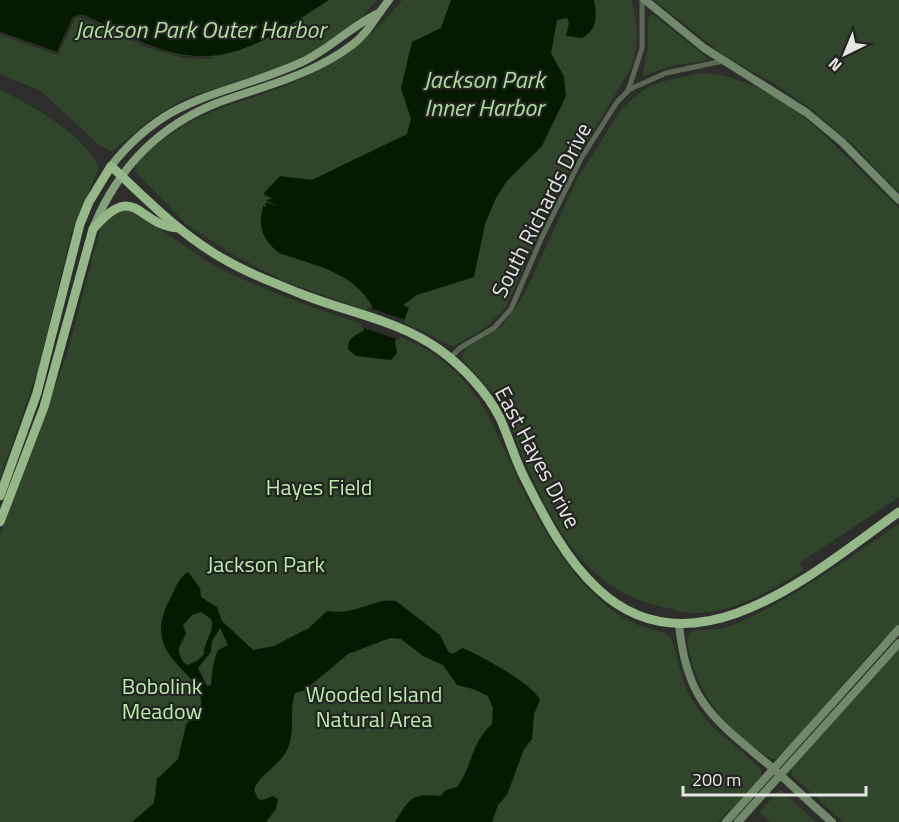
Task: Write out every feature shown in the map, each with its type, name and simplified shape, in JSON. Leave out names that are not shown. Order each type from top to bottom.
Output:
[{"type":"highway","name":"East Hayes Drive","points":[[111,166],[179,228],[213,253],[240,268],[301,294],[407,331],[431,343],[450,358],[496,410],[520,469],[543,514],[582,572],[597,589],[626,608],[650,618],[679,624],[713,622],[766,601],[899,512]]},
{"type":"highway","points":[[0,496],[37,393],[80,224],[89,202],[111,166]]},
{"type":"highway","points":[[0,522],[44,406],[93,230],[108,212],[124,206],[138,209],[165,228],[179,228]]},
{"type":"main road","points":[[93,230],[121,175],[144,148],[172,125],[218,103],[285,81],[321,65],[372,28],[379,12],[389,0]]},
{"type":"main road","points":[[644,0],[723,61],[807,113],[842,142],[899,200]]},
{"type":"main road","points":[[111,166],[141,133],[176,109],[200,97],[303,62],[332,46],[364,19],[379,12]]},
{"type":"main road","points":[[679,624],[687,673],[703,705],[729,734],[773,769],[832,822]]},
{"type":"main road","points":[[726,822],[899,630]]},
{"type":"main road","points":[[738,822],[899,643]]},
{"type":"street","name":"South Richards Drive","points":[[628,91],[642,48],[644,0]]},
{"type":"street","name":"South Richards Drive","points":[[450,358],[460,348],[494,328],[511,309],[542,237],[582,157],[617,102],[628,91],[666,73],[723,61]]},
{"type":"green space","points":[[59,0],[377,0],[357,22],[313,53],[274,70],[186,98],[154,117],[112,151],[99,145],[41,91],[0,74],[0,32],[57,52]]},
{"type":"green space","points":[[402,0],[631,0],[636,17],[637,43],[631,68],[559,188],[506,307],[488,326],[452,347],[419,329],[286,282],[230,253],[186,224],[135,171],[135,167],[145,154],[192,121],[297,81],[343,56],[384,21]]},
{"type":"green space","points":[[654,0],[899,0],[899,192],[855,147],[814,111],[775,84],[725,56]]},
{"type":"green space","points":[[652,14],[706,57],[706,61],[675,65],[642,76],[648,47],[648,18]]},
{"type":"green space","points":[[702,73],[732,78],[760,89],[786,104],[833,144],[899,208],[899,497],[799,563],[804,570],[778,586],[735,606],[705,613],[690,613],[641,601],[617,589],[597,575],[580,557],[564,537],[538,491],[502,407],[464,362],[462,355],[467,348],[501,327],[524,295],[577,179],[623,107],[645,89],[660,82]]},
{"type":"green space","points":[[0,90],[42,112],[69,132],[92,155],[99,168],[71,234],[39,367],[0,479]]},
{"type":"green space","name":"Jackson Park","points":[[123,208],[151,223],[231,274],[260,287],[407,340],[428,350],[453,369],[482,406],[532,507],[565,561],[609,608],[634,623],[671,638],[684,682],[697,708],[714,728],[752,760],[761,770],[761,778],[718,822],[0,822],[0,536],[67,354],[100,230],[104,221]]},
{"type":"green space","points":[[899,524],[899,625],[884,641],[880,642],[779,758],[772,759],[731,727],[710,700],[695,670],[688,646],[689,635],[697,630],[730,626],[768,608],[825,574]]},
{"type":"green space","points":[[899,648],[899,822],[843,822],[793,776],[791,768]]},
{"type":"green space","points":[[780,789],[816,822],[770,822],[759,812]]},
{"type":"water","name":"Jackson Park Outer Harbor","points":[[0,0],[329,0],[286,28],[287,33],[281,36],[278,32],[250,46],[225,54],[201,56],[179,54],[157,48],[84,15],[73,17],[57,52],[0,32]]},
{"type":"water","name":"Jackson Park Inner Harbor","points":[[451,0],[594,0],[595,22],[591,31],[582,38],[566,36],[569,23],[567,18],[557,20],[551,53],[564,77],[566,96],[542,146],[507,181],[496,198],[485,224],[474,277],[417,295],[403,305],[409,308],[395,342],[397,353],[391,360],[356,356],[348,349],[349,342],[363,331],[372,306],[364,294],[343,277],[319,266],[279,253],[273,248],[265,238],[261,227],[263,206],[269,208],[265,206],[266,202],[279,207],[267,201],[273,199],[263,194],[280,176],[312,180],[407,134],[411,119],[401,88],[412,42],[441,28]]},
{"type":"water","points":[[188,572],[200,588],[201,597],[217,607],[222,621],[253,650],[274,646],[309,628],[327,611],[348,611],[388,600],[396,601],[440,635],[448,651],[453,654],[462,648],[493,663],[527,686],[540,700],[534,714],[532,739],[524,749],[507,795],[498,805],[492,822],[395,822],[412,799],[422,796],[440,796],[446,790],[457,787],[479,739],[492,724],[493,708],[488,696],[457,685],[443,665],[423,656],[401,639],[390,638],[348,654],[305,690],[295,693],[289,745],[282,758],[261,778],[254,790],[258,799],[273,796],[278,799],[276,809],[266,822],[132,822],[154,803],[157,779],[178,759],[186,725],[201,706],[200,694],[194,683],[175,662],[162,636],[162,620],[170,599],[181,578]],"holes":[[[201,612],[211,619],[212,628],[204,654],[197,661],[187,665],[181,658],[179,650],[186,633],[183,625],[192,615]],[[220,628],[228,645],[218,650],[211,685],[207,686],[198,668],[211,652],[212,641]]]},
{"type":"pier","points":[[80,14],[154,47],[180,55],[214,57],[255,45],[210,59],[184,58],[148,48],[80,17],[75,19],[58,55],[0,35],[0,32],[57,52],[73,17]]},
{"type":"pier","points":[[368,307],[405,320],[399,340],[361,327]]},
{"type":"park label","name":"Hayes Field","points":[[319,487]]},
{"type":"park label","name":"Bobolink Meadow","points":[[162,698]]},
{"type":"park label","name":"Wooded Island Natural Area","points":[[374,706]]}]
